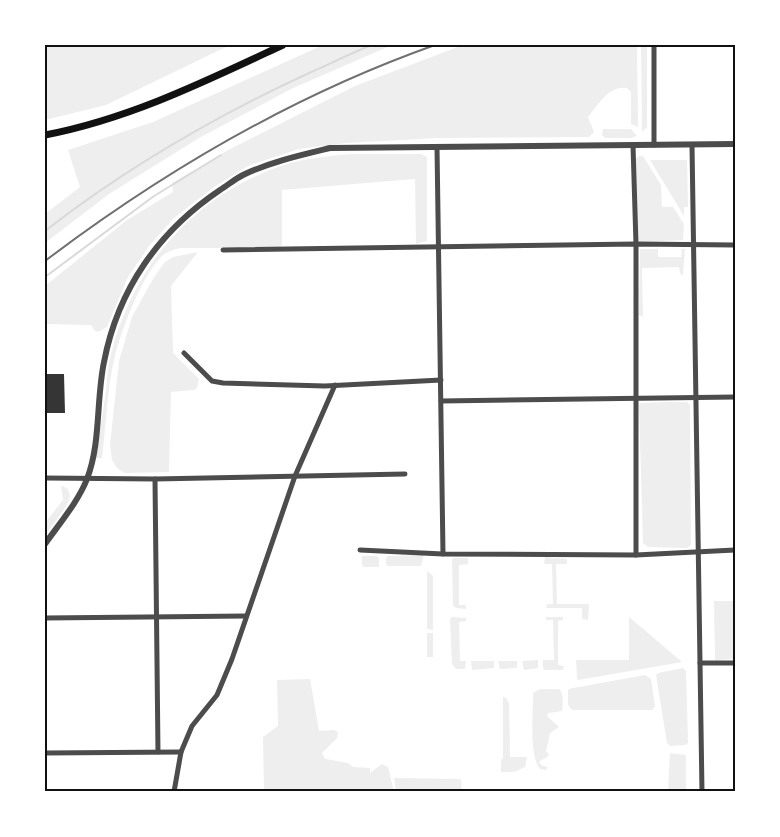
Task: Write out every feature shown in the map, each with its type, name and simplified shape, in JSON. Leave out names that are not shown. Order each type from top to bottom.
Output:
[{"type":"main road","points":[[45,135],[78,129],[176,96],[283,45]]},
{"type":"street","points":[[654,45],[654,145]]},
{"type":"street","points":[[45,544],[87,480],[94,448],[104,362],[116,318],[137,274],[165,236],[199,204],[243,175],[286,159],[330,148],[735,144]]},
{"type":"street","points":[[633,145],[636,244],[636,555]]},
{"type":"street","points":[[692,145],[702,792]]},
{"type":"street","points":[[437,147],[443,554]]},
{"type":"street","points":[[223,250],[636,244],[735,245]]},
{"type":"street","points":[[184,353],[212,381],[223,383],[335,385],[441,380]]},
{"type":"street","points":[[174,792],[181,752],[192,726],[217,695],[295,476],[335,385]]},
{"type":"street","points":[[441,401],[735,397]]},
{"type":"street","points":[[45,478],[87,480],[405,474]]},
{"type":"street","points":[[155,479],[158,752]]},
{"type":"street","points":[[360,550],[443,554],[636,555],[735,550]]},
{"type":"street","points":[[45,618],[156,615],[246,616]]},
{"type":"street","points":[[700,663],[735,663]]},
{"type":"street","points":[[45,753],[181,752]]},
{"type":"shaded area","points":[[45,45],[230,45],[106,105],[45,120]]},
{"type":"shaded area","points":[[323,45],[392,45],[291,89],[199,138],[109,194],[45,243],[45,214],[80,187],[68,150],[153,122]]},
{"type":"shaded area","points":[[463,45],[637,45],[638,127],[631,124],[631,92],[627,88],[621,88],[604,97],[588,117],[594,132],[589,137],[438,138],[346,143],[299,149],[250,165],[214,187],[174,218],[149,246],[128,277],[107,327],[98,332],[91,325],[45,324],[45,286],[127,220],[173,192],[172,183],[230,149],[355,86]]},
{"type":"shaded area","points":[[641,45],[647,45],[647,127],[642,132]]},
{"type":"shaded area","points":[[603,129],[631,129],[637,136],[605,138],[602,135]]},
{"type":"shaded area","points":[[352,154],[421,154],[427,157],[427,241],[416,244],[415,179],[282,190],[282,245],[278,248],[180,248],[164,254],[146,279],[121,335],[110,384],[102,458],[96,458],[109,363],[121,322],[135,291],[152,263],[173,237],[196,214],[223,194],[252,178],[292,163]]},
{"type":"shaded area","points":[[643,156],[661,185],[662,207],[673,207],[684,224],[683,240],[640,242],[638,239],[636,159]]},
{"type":"shaded area","points":[[650,160],[687,160],[688,207],[684,207],[684,216]]},
{"type":"shaded area","points":[[640,249],[658,249],[658,257],[681,257],[682,249],[685,249],[683,276],[679,267],[642,268],[643,317],[639,315]]},
{"type":"shaded area","points":[[198,252],[171,286],[173,353],[199,379],[197,388],[171,392],[169,472],[125,473],[117,468],[112,460],[110,445],[119,361],[132,317],[164,263],[173,257]]},
{"type":"shaded area","points":[[687,402],[690,405],[691,545],[687,548],[648,547],[643,543],[639,405],[641,403]]},
{"type":"shaded area","points":[[61,485],[68,489],[70,496],[67,505],[45,536],[45,523],[63,500]]},
{"type":"shaded area","points":[[424,555],[421,566],[388,566],[386,564],[388,556]]},
{"type":"shaded area","points":[[362,556],[377,556],[379,567],[364,567]]},
{"type":"shaded area","points":[[545,557],[567,559],[567,564],[556,564],[557,604],[588,604],[588,620],[582,619],[582,608],[546,608],[547,604],[553,604],[552,564],[544,564]]},
{"type":"shaded area","points":[[468,558],[468,564],[459,565],[459,605],[466,605],[466,609],[453,606],[452,559]]},
{"type":"shaded area","points":[[427,571],[433,576],[433,630],[427,629]]},
{"type":"shaded area","points":[[714,601],[735,601],[735,659],[715,660]]},
{"type":"shaded area","points":[[452,617],[466,618],[466,621],[459,622],[460,661],[466,661],[465,669],[456,669],[452,664],[450,619]]},
{"type":"shaded area","points":[[546,617],[563,617],[563,620],[558,621],[558,665],[564,666],[563,670],[544,670],[543,668],[543,660],[554,660],[553,620],[546,620]]},
{"type":"shaded area","points":[[629,617],[682,662],[578,680],[576,660],[629,660]]},
{"type":"shaded area","points":[[427,633],[433,633],[433,657],[427,657]]},
{"type":"shaded area","points":[[538,660],[538,668],[524,670],[522,661]]},
{"type":"shaded area","points":[[471,661],[494,661],[494,668],[472,670]]},
{"type":"shaded area","points":[[498,661],[517,661],[517,668],[500,669]]},
{"type":"shaded area","points":[[683,668],[686,671],[688,743],[670,746],[667,743],[656,675]]},
{"type":"shaded area","points":[[645,675],[651,679],[655,706],[652,710],[572,710],[568,705],[568,689]]},
{"type":"shaded area","points":[[310,679],[319,731],[338,732],[337,738],[322,753],[325,759],[348,763],[353,767],[370,768],[370,773],[382,764],[388,767],[394,792],[264,792],[263,737],[278,726],[277,680]]},
{"type":"shaded area","points":[[540,689],[559,689],[563,700],[562,711],[548,713],[547,716],[559,727],[550,733],[546,751],[549,755],[539,763],[548,767],[546,770],[540,769],[534,755],[533,745],[533,693]]},
{"type":"shaded area","points":[[503,697],[509,703],[510,757],[527,757],[525,767],[514,772],[501,772]]},
{"type":"shaded area","points":[[670,753],[686,755],[686,792],[668,792]]},
{"type":"shaded area","points":[[394,778],[461,779],[462,792],[396,792]]},
{"type":"building","points":[[45,374],[64,374],[65,413],[45,413]]},
{"type":"waterway","points":[[45,231],[107,186],[172,144],[274,90],[372,45]]},
{"type":"waterway","points":[[45,277],[154,196],[221,155]]},
{"type":"railway","points":[[45,261],[136,196],[232,138],[331,87],[435,45]]}]
